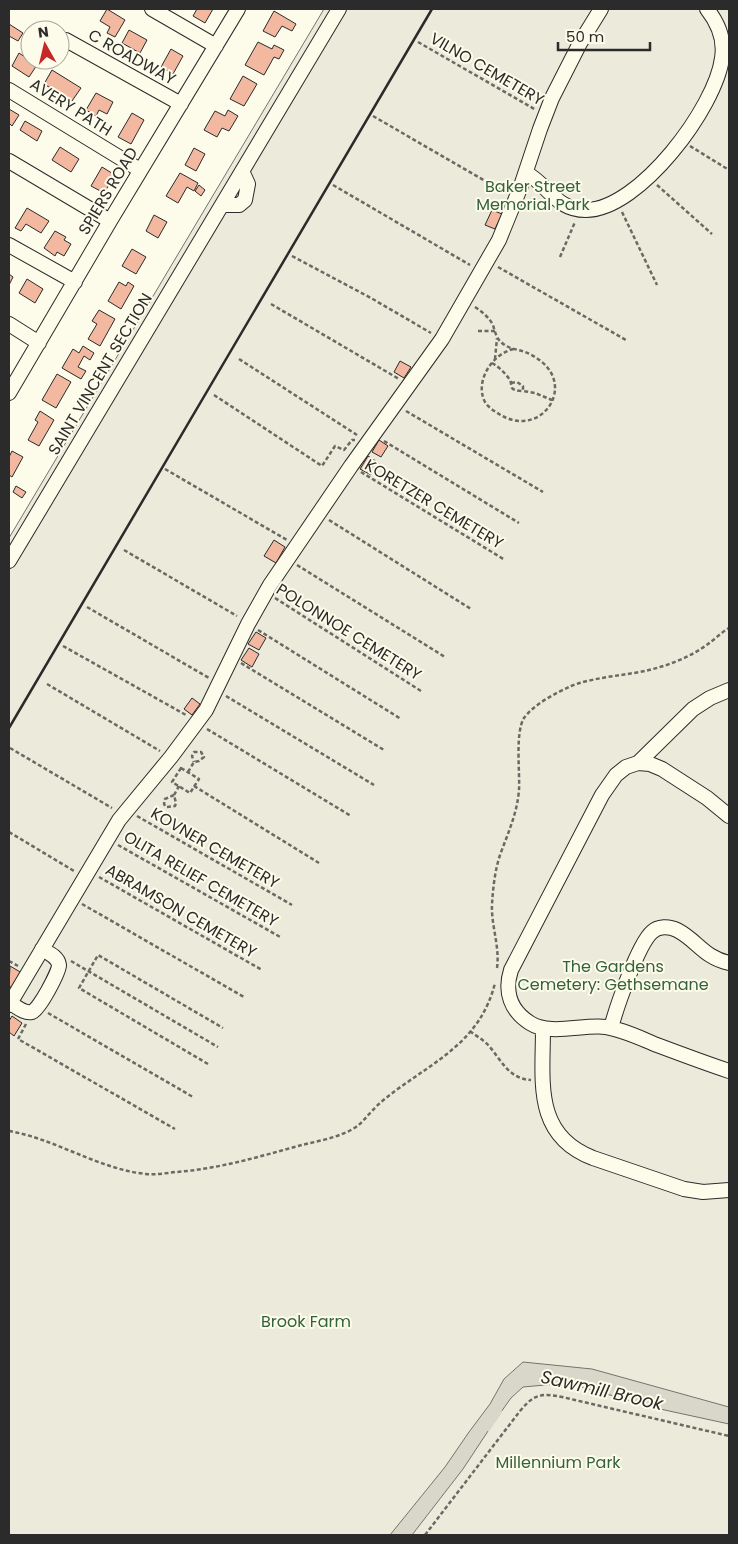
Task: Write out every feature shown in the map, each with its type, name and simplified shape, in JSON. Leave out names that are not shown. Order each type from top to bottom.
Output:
[{"type":"street","points":[[152,9],[216,46]]},
{"type":"street","name":"SPIERS ROAD","points":[[9,392],[238,9]]},
{"type":"street","name":"SAINT VINCENT SECTION","points":[[9,561],[339,9]]},
{"type":"street","points":[[48,952],[58,962],[58,970],[35,1010],[26,1012],[9,1004],[48,952],[72,898],[125,813],[171,757],[209,704],[265,592],[320,514],[368,438],[396,405],[442,339],[465,301],[506,226],[545,116],[573,54],[601,9]]},
{"type":"street","points":[[526,173],[536,179],[557,200],[567,206],[580,209],[592,209],[616,202],[648,176],[680,140],[711,94],[717,80],[722,58],[722,45],[720,32],[707,9]]},
{"type":"street","name":"C ROADWAY","points":[[70,42],[181,104]]},
{"type":"street","name":"AVERY PATH","points":[[9,90],[140,170]]},
{"type":"street","points":[[9,162],[110,221]]},
{"type":"street","points":[[9,245],[74,282]]},
{"type":"street","points":[[9,324],[39,343]]},
{"type":"street","points":[[638,763],[693,710],[710,698],[729,690]]},
{"type":"street","points":[[729,816],[707,798],[662,769],[650,764],[638,763],[626,767],[616,775],[602,795],[511,970],[508,980],[508,990],[513,1005],[528,1022],[543,1028],[595,1026],[611,1028],[729,1071]]},
{"type":"street","points":[[611,1028],[619,1002],[641,949],[653,931],[665,927],[675,929],[710,955],[729,963]]},
{"type":"street","points":[[543,1028],[543,1080],[546,1108],[553,1126],[564,1142],[578,1152],[592,1158],[684,1189],[703,1192],[729,1190]]},
{"type":"path","name":"VILNO CEMETERY","points":[[418,42],[545,116]]},
{"type":"path","points":[[373,116],[516,199]]},
{"type":"path","points":[[680,140],[729,170]]},
{"type":"path","points":[[648,176],[712,234]]},
{"type":"path","points":[[333,185],[391,219],[626,340]]},
{"type":"path","points":[[616,202],[657,285]]},
{"type":"path","points":[[560,257],[580,209]]},
{"type":"path","points":[[292,256],[442,339]]},
{"type":"path","points":[[465,301],[486,314],[490,319],[497,338],[496,359]]},
{"type":"path","points":[[271,304],[410,385]]},
{"type":"path","points":[[478,331],[495,331]]},
{"type":"path","points":[[497,338],[507,346],[530,354],[548,368],[554,382],[552,400],[542,414],[528,421],[516,422],[498,414],[488,406],[482,393],[482,382],[492,363],[504,352],[514,349]]},
{"type":"path","points":[[239,359],[368,438],[520,523]]},
{"type":"path","points":[[492,363],[503,371],[514,389],[519,392],[535,393],[552,400]]},
{"type":"path","points":[[511,383],[515,381],[522,384],[523,391]]},
{"type":"path","points":[[214,395],[322,466],[335,446],[344,450],[352,440],[368,438]]},
{"type":"path","points":[[396,405],[542,492]]},
{"type":"path","name":"KORETZER CEMETERY","points":[[351,466],[505,560]]},
{"type":"path","points":[[165,469],[297,546]]},
{"type":"path","points":[[320,514],[471,609]]},
{"type":"path","points":[[124,550],[248,623],[401,719]]},
{"type":"path","points":[[288,559],[446,657]]},
{"type":"path","name":"POLONNOE CEMETERY","points":[[265,592],[422,690]]},
{"type":"path","points":[[87,607],[374,785]]},
{"type":"path","points":[[496,973],[498,958],[492,904],[500,857],[517,804],[520,738],[524,719],[532,710],[571,686],[597,679],[637,673],[668,664],[694,653],[729,628]]},
{"type":"path","points":[[63,646],[197,722],[351,816]]},
{"type":"path","points":[[232,657],[384,750]]},
{"type":"path","points":[[47,684],[171,757]]},
{"type":"path","name":"KOVNER CEMETERY","points":[[10,748],[292,905]]},
{"type":"path","points":[[188,772],[194,762],[192,756],[194,752],[201,752],[204,757],[199,762],[194,762]]},
{"type":"path","points":[[181,768],[188,772],[199,779],[190,793],[172,782],[181,768]]},
{"type":"path","points":[[174,795],[176,803],[174,806],[166,807],[164,804],[165,799],[174,795],[179,786]]},
{"type":"path","points":[[194,786],[319,863]]},
{"type":"path","name":"ABRAMSON CEMETERY","points":[[9,832],[262,970]]},
{"type":"path","name":"OLITA RELIEF CEMETERY","points":[[108,839],[282,938]]},
{"type":"path","points":[[72,898],[244,997]]},
{"type":"path","points":[[48,952],[67,958],[218,1047]]},
{"type":"path","points":[[208,1064],[79,988],[98,954],[224,1028]]},
{"type":"path","points":[[9,1131],[27,1134],[48,1141],[110,1166],[147,1174],[219,1167],[318,1141],[355,1127],[394,1092],[444,1058],[461,1043],[484,1013],[491,999],[495,980]]},
{"type":"path","points":[[176,1129],[18,1038],[35,1010],[193,1097]]},
{"type":"path","points":[[470,1031],[488,1044],[505,1067],[521,1079],[543,1080]]},
{"type":"path","points":[[425,1535],[520,1411],[528,1401],[536,1396],[562,1397],[729,1436]]},
{"type":"green space","points":[[324,9],[729,9],[729,1535],[9,1535],[9,538]]},
{"type":"water","points":[[523,1362],[592,1369],[729,1407],[729,1424],[660,1409],[567,1383],[523,1387],[511,1398],[463,1469],[412,1535],[390,1535],[445,1467],[490,1404],[504,1379]]},
{"type":"building","points":[[107,9],[125,20],[115,37],[107,33],[110,27],[100,21]]},
{"type":"building","points":[[197,9],[213,9],[205,23],[193,16]]},
{"type":"building","points":[[274,11],[296,24],[292,31],[282,26],[275,37],[263,31]]},
{"type":"building","points":[[9,24],[20,31],[18,41],[9,36]]},
{"type":"building","points":[[129,30],[147,40],[140,53],[122,43]]},
{"type":"building","points":[[258,42],[272,49],[274,45],[284,50],[279,59],[274,57],[264,75],[245,65]]},
{"type":"building","points":[[171,49],[183,56],[173,74],[161,67]]},
{"type":"building","points":[[19,53],[20,70],[34,70],[29,77],[12,66]]},
{"type":"building","points":[[52,70],[81,88],[72,101],[44,84]]},
{"type":"building","points":[[243,76],[257,84],[244,106],[230,99]]},
{"type":"building","points":[[96,93],[113,102],[107,114],[99,110],[96,116],[86,110]]},
{"type":"building","points":[[9,109],[19,115],[12,126],[9,123]]},
{"type":"building","points":[[228,110],[238,116],[229,131],[222,128],[217,137],[204,130],[215,111],[225,116]]},
{"type":"building","points":[[132,113],[144,120],[131,144],[118,137]]},
{"type":"building","points":[[25,121],[42,131],[37,141],[20,130]]},
{"type":"building","points":[[60,147],[79,159],[71,172],[52,160]]},
{"type":"building","points":[[194,148],[205,154],[196,171],[185,165]]},
{"type":"building","points":[[102,167],[115,175],[104,193],[91,186]]},
{"type":"building","points":[[180,173],[198,183],[194,191],[187,187],[178,203],[166,196]]},
{"type":"building","points":[[199,185],[205,190],[201,196],[195,191]]},
{"type":"building","points":[[27,208],[49,221],[41,233],[26,224],[21,231],[15,228]]},
{"type":"building","points":[[492,210],[502,214],[495,229],[485,225]]},
{"type":"building","points":[[154,215],[167,222],[158,238],[146,231]]},
{"type":"building","points":[[55,231],[66,237],[64,240],[71,244],[64,256],[57,252],[55,256],[44,248]]},
{"type":"building","points":[[132,249],[146,257],[136,274],[122,266]]},
{"type":"building","points":[[9,274],[13,277],[9,285]]},
{"type":"building","points":[[27,279],[43,289],[35,303],[19,293]]},
{"type":"building","points":[[119,282],[126,286],[128,282],[134,286],[121,309],[108,301]]},
{"type":"building","points":[[99,310],[115,319],[100,346],[88,339],[97,324],[92,321]]},
{"type":"building","points":[[83,346],[94,353],[90,360],[84,356],[78,367],[86,371],[81,379],[62,368],[73,349],[79,353]]},
{"type":"building","points":[[400,361],[411,367],[404,378],[394,372]]},
{"type":"building","points":[[57,374],[71,382],[56,408],[42,400]]},
{"type":"building","points":[[40,411],[54,420],[39,446],[28,440],[38,422],[35,420]]},
{"type":"building","points":[[379,440],[388,446],[381,457],[372,452]]},
{"type":"building","points":[[12,451],[23,457],[12,477],[9,475],[9,457]]},
{"type":"building","points":[[368,456],[379,463],[371,475],[360,469]]},
{"type":"building","points":[[16,486],[26,492],[22,498],[13,492]]},
{"type":"building","points":[[274,540],[285,547],[276,563],[264,556]]},
{"type":"building","points":[[256,632],[266,638],[259,650],[248,644]]},
{"type":"building","points":[[249,648],[259,654],[252,667],[241,660]]},
{"type":"building","points":[[192,698],[200,704],[192,715],[184,709]]},
{"type":"building","points":[[10,966],[22,973],[12,988],[9,986]]},
{"type":"building","points":[[12,1016],[22,1023],[14,1036],[9,1032],[9,1021]]},
{"type":"waterway","name":"Sawmill Brook","points":[[488,1429],[500,1412]]},
{"type":"wall","points":[[9,728],[432,9]]},
{"type":"park label","name":"Baker Street Memorial Park","points":[[533,195]]},
{"type":"park label","name":"The Gardens Cemetery: Gethsemane","points":[[613,975]]},
{"type":"park label","name":"Brook Farm","points":[[306,1321]]},
{"type":"park label","name":"Millennium Park","points":[[558,1462]]}]
